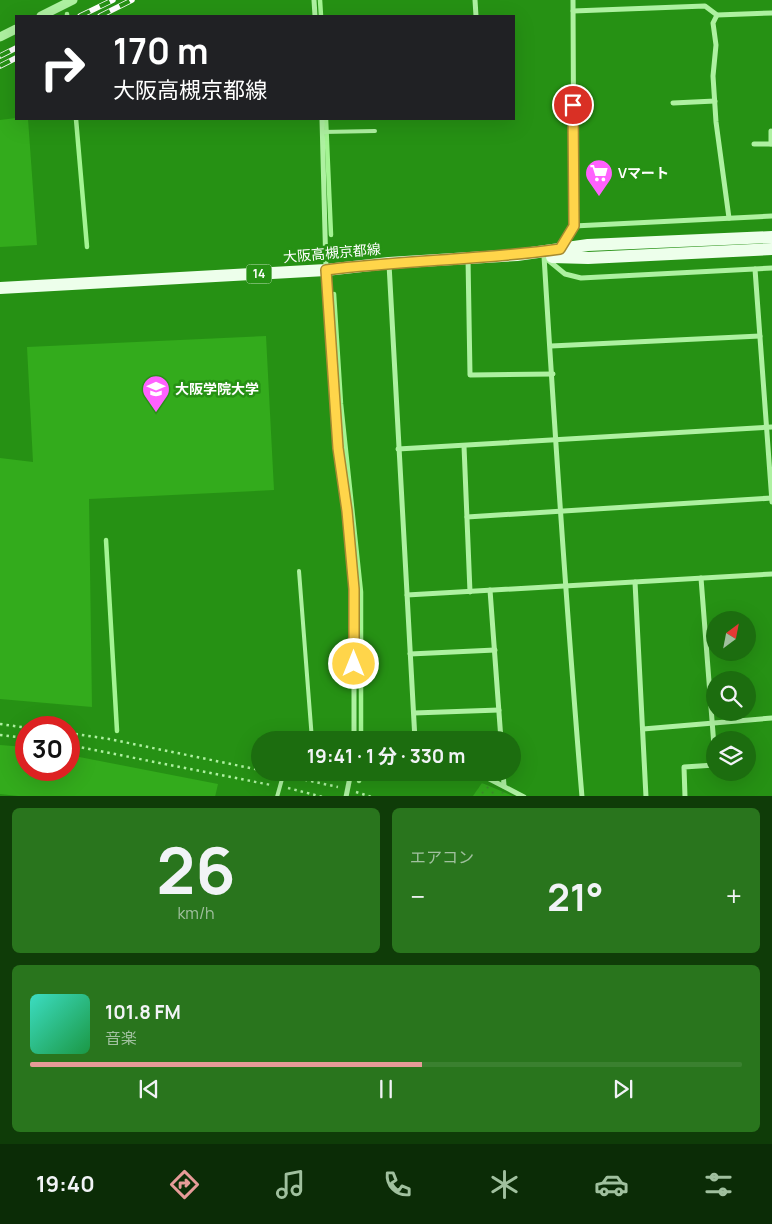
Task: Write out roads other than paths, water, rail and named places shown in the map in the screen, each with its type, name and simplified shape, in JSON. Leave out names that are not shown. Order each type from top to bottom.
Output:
[{"type":"main road","name":"大阪高槻京都線","points":[[0,288],[326,270],[389,263],[517,255],[588,245],[772,237]]},
{"type":"main road","name":"大阪高槻京都線","points":[[517,255],[588,258],[772,249]]},
{"type":"street","points":[[43,15],[73,0]]},
{"type":"street","points":[[314,0],[315,15]]},
{"type":"street","points":[[475,0],[476,15]]},
{"type":"street","points":[[560,249],[574,226],[573,0]]},
{"type":"street","points":[[573,11],[705,6],[717,14],[772,13]]},
{"type":"street","points":[[717,14],[713,23],[716,45],[713,76],[729,218]]},
{"type":"street","points":[[0,37],[15,30]]},
{"type":"street","points":[[673,102],[715,101]]},
{"type":"street","points":[[322,120],[326,270],[338,448],[347,511],[354,589],[354,731]]},
{"type":"street","points":[[754,144],[772,144],[772,131]]},
{"type":"street","points":[[574,226],[772,216]]},
{"type":"street","points":[[544,256],[565,274],[580,278],[772,268]]},
{"type":"street","points":[[544,256],[562,512],[565,586],[582,796]]},
{"type":"street","points":[[468,258],[470,375],[553,374]]},
{"type":"street","points":[[389,263],[415,731]]},
{"type":"street","points":[[755,269],[769,427],[772,502]]},
{"type":"street","points":[[551,346],[760,336]]},
{"type":"street","points":[[398,449],[769,427]]},
{"type":"street","points":[[464,446],[470,592]]},
{"type":"street","points":[[467,517],[772,498]]},
{"type":"street","points":[[407,595],[772,574]]},
{"type":"street","points":[[702,578],[713,731]]},
{"type":"street","points":[[635,582],[646,796]]},
{"type":"street","points":[[490,590],[500,731]]},
{"type":"street","points":[[410,654],[495,650]]},
{"type":"street","points":[[414,713],[499,710]]},
{"type":"street","points":[[643,729],[712,725],[772,718]]},
{"type":"street","points":[[685,796],[684,767],[706,766]]},
{"type":"street","points":[[346,796],[349,781]]},
{"type":"street","points":[[494,781],[524,796]]},
{"type":"street","points":[[504,781],[504,786]]},
{"type":"lane","points":[[323,132],[375,131]]},
{"type":"lane","points":[[299,571],[311,731]]},
{"type":"lane","points":[[277,796],[282,781]]},
{"type":"waterway","points":[[320,0],[321,15]]},
{"type":"waterway","points":[[76,120],[87,247]]},
{"type":"waterway","points":[[326,120],[331,235]]},
{"type":"waterway","points":[[334,294],[341,404],[361,592],[361,731]]},
{"type":"waterway","points":[[106,540],[117,731]]},
{"type":"railway","points":[[82,15],[113,0]]},
{"type":"railway","points":[[102,15],[132,0]]},
{"type":"railway","points":[[0,56],[15,48]]},
{"type":"railway","points":[[0,66],[15,58]]},
{"type":"place","name":"Vマート","points":[[599,197]]},
{"type":"place","name":"大阪学院大学","points":[[156,413]]}]
